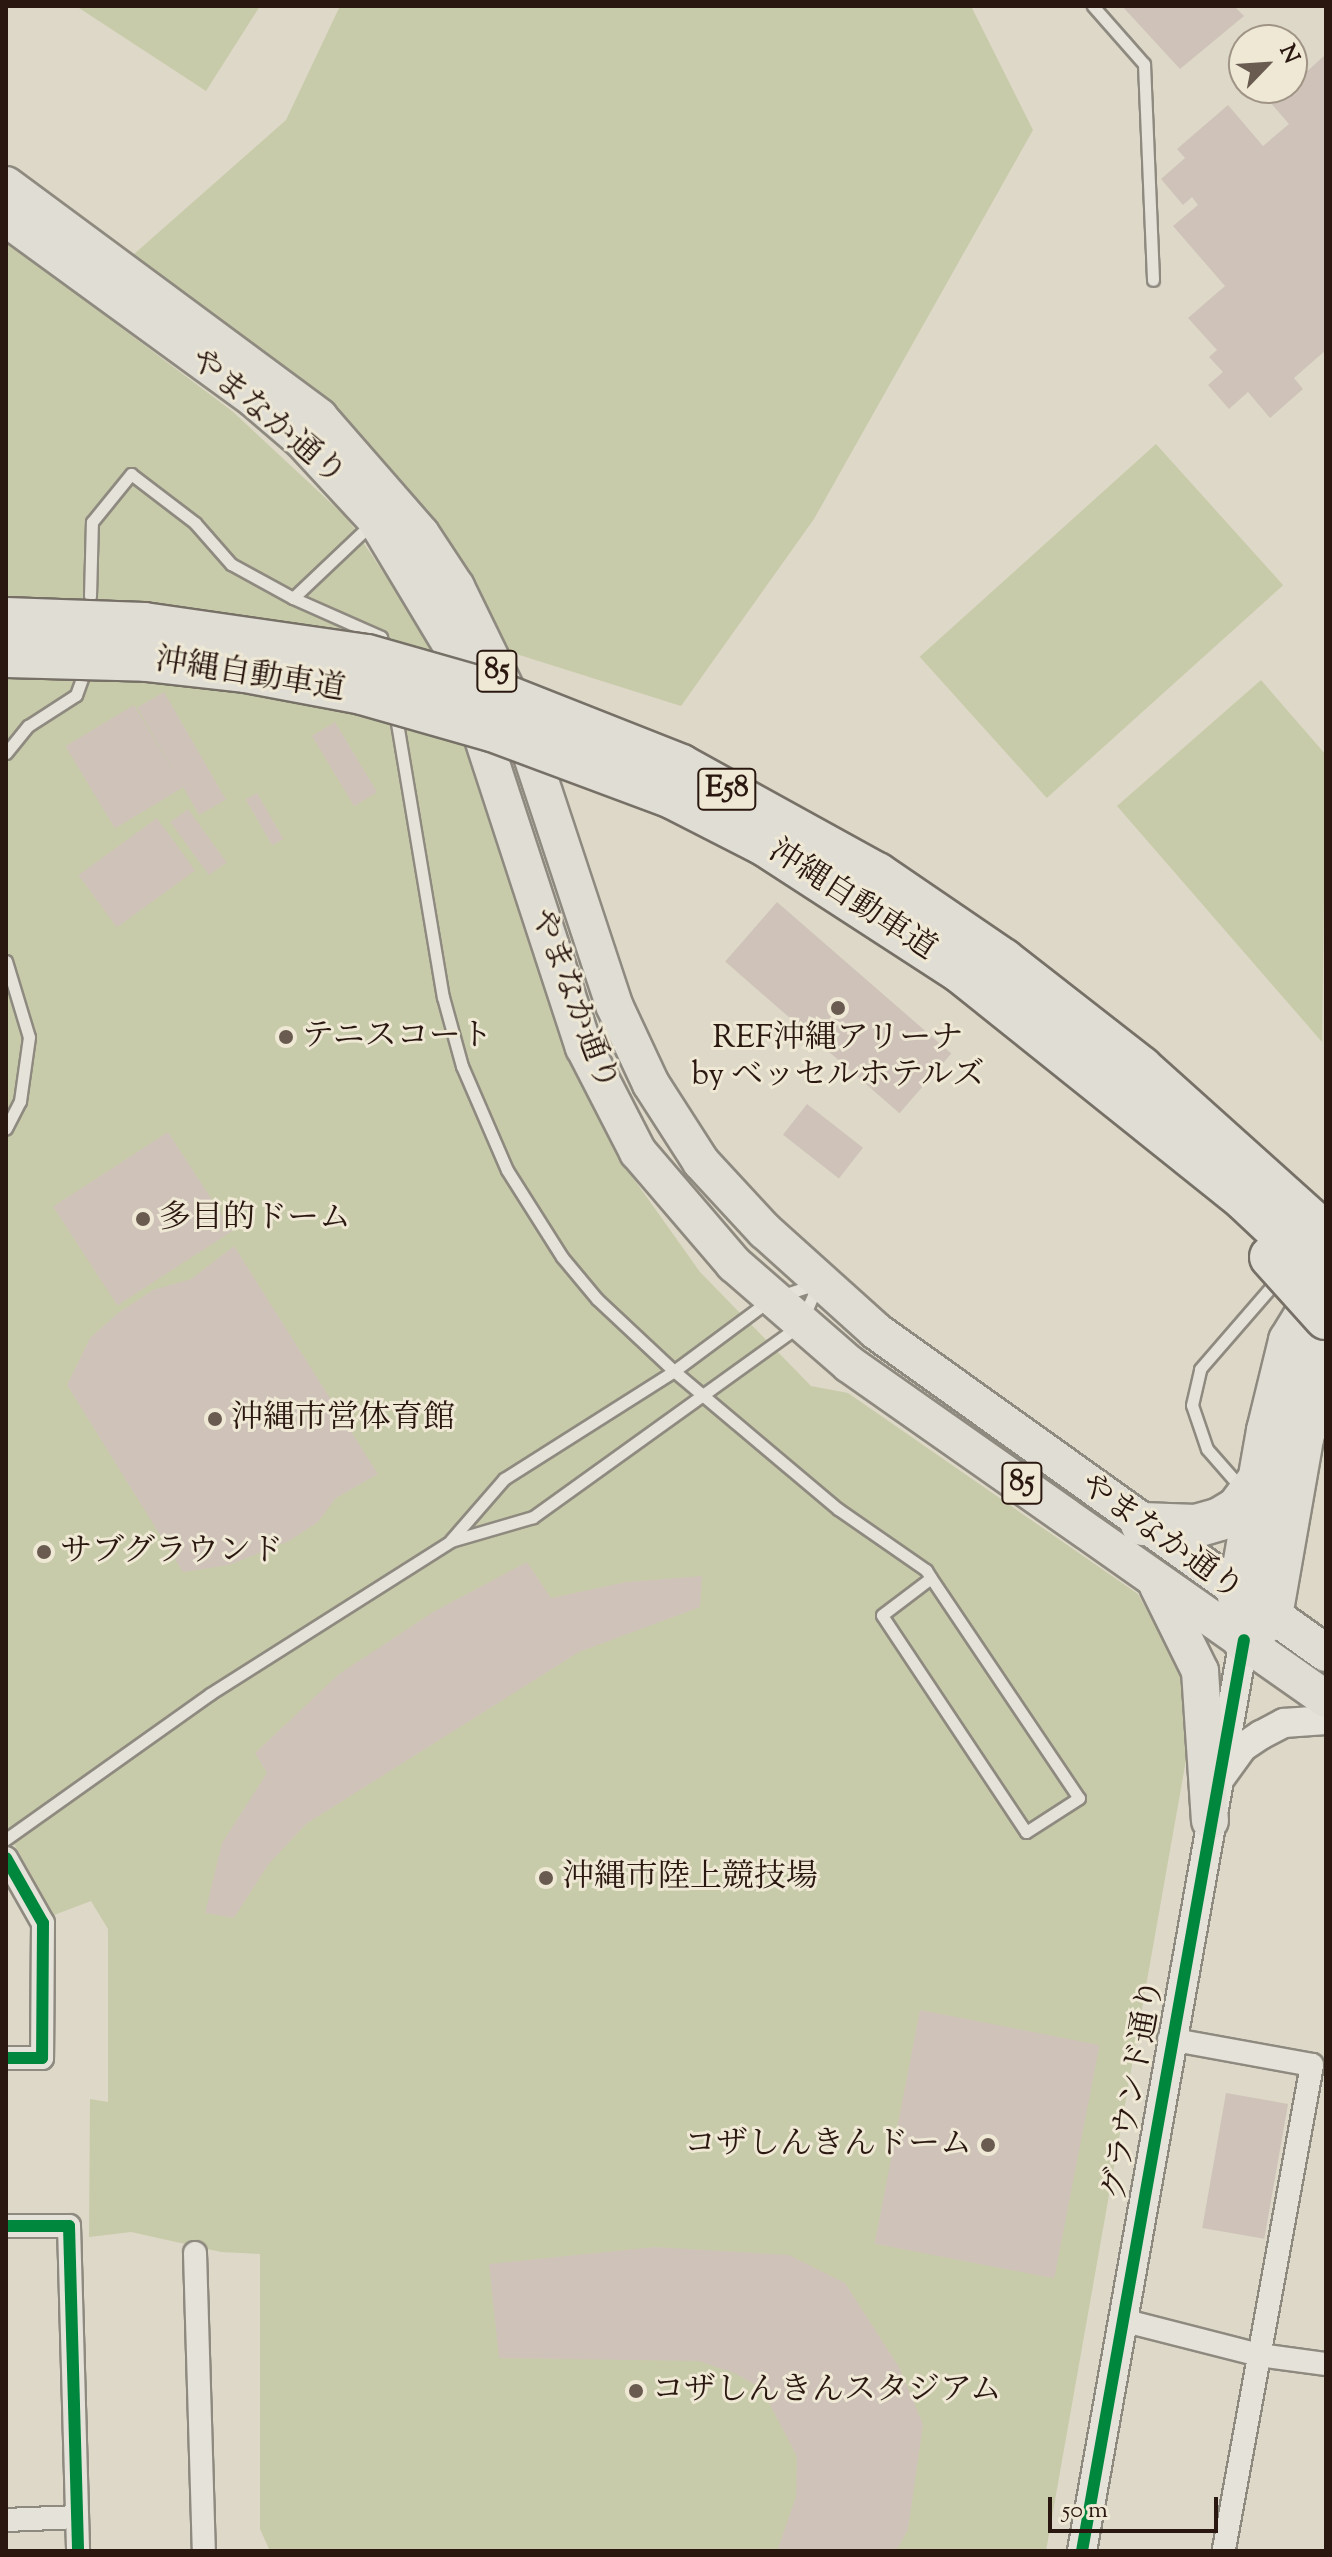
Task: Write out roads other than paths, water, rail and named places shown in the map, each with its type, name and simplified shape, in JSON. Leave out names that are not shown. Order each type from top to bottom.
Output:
[{"type":"highway","name":"沖縄自動車道","points":[[6,643],[144,624],[367,656],[590,726],[776,814],[877,874],[1003,960],[1141,1068],[1326,1234]]},
{"type":"highway","name":"沖縄自動車道","points":[[6,643],[246,671],[362,693],[478,726],[672,797],[764,844],[861,904],[1055,1043],[1244,1199],[1326,1276]]},
{"type":"highway","points":[[861,904],[1242,1225],[1326,1318]]},
{"type":"highway","points":[[1141,1068],[1326,1208]]},
{"type":"highway","points":[[1142,1524],[1196,1526],[1220,1519],[1238,1508],[1290,1341],[1326,1282]]},
{"type":"highway","points":[[1251,1617],[1326,1357]]},
{"type":"highway","points":[[1248,1480],[1251,1617]]},
{"type":"main road","name":"やまなか通り","points":[[6,185],[319,417],[386,510],[456,587],[518,714],[614,1005],[651,1084],[701,1162],[819,1283],[876,1331],[1142,1524],[1251,1617],[1326,1699]]},
{"type":"main road","name":"やまなか通り","points":[[6,218],[253,398],[386,510],[454,650],[584,1047],[638,1152],[771,1299],[800,1325],[1144,1567],[1326,1653]]},
{"type":"main road","points":[[1144,1567],[1178,1619],[1200,1671],[1210,1821]]},
{"type":"street","name":"グラウンド通り","points":[[1082,2551],[1169,2039],[1251,1617]]},
{"type":"street","points":[[1218,1781],[1243,1747],[1261,1735],[1284,1723],[1326,1720]]},
{"type":"street","points":[[6,1858],[43,1923],[42,2058],[6,2058]]},
{"type":"street","points":[[1169,2039],[1312,2065],[1224,2551]]},
{"type":"street","points":[[6,2226],[69,2226],[78,2551]]},
{"type":"street","points":[[195,2253],[204,2551]]},
{"type":"street","points":[[1122,2320],[1259,2355],[1326,2364]]},
{"type":"street","points":[[6,2520],[77,2517]]},
{"type":"lane","points":[[1093,6],[1144,64],[1153,280]]},
{"type":"lane","points":[[90,596],[92,522],[131,474],[195,523],[231,564],[293,598],[381,637],[443,997],[462,1066],[507,1170],[562,1257],[674,1371],[838,1509],[931,1578],[1079,1798],[1026,1832],[882,1615],[931,1578]]},
{"type":"lane","points":[[293,598],[386,510]]},
{"type":"lane","points":[[6,753],[28,726],[76,695],[83,676]]},
{"type":"lane","points":[[6,961],[29,1037],[20,1101],[6,1129]]},
{"type":"lane","points":[[1248,1480],[1207,1449],[1192,1405],[1200,1369],[1326,1227]]},
{"type":"lane","points":[[451,1541],[504,1479],[674,1371],[771,1299],[819,1283]]},
{"type":"lane","points":[[6,1839],[210,1694],[451,1541],[533,1517],[800,1325],[819,1283]]},
{"type":"place","name":"REF沖縄アリーナ by ベッセルホテルズ","points":[[838,1008]]},
{"type":"place","name":"テニスコート","points":[[286,1037]]},
{"type":"place","name":"多目的ドーム","points":[[143,1219]]},
{"type":"place","name":"沖縄市営体育館","points":[[215,1419]]},
{"type":"place","name":"サブグラウンド","points":[[44,1552]]},
{"type":"place","name":"沖縄市陸上競技場","points":[[546,1878]]},
{"type":"place","name":"コザしんきんドーム","points":[[988,2145]]},
{"type":"place","name":"コザしんきんスタジアム","points":[[636,2391]]}]
